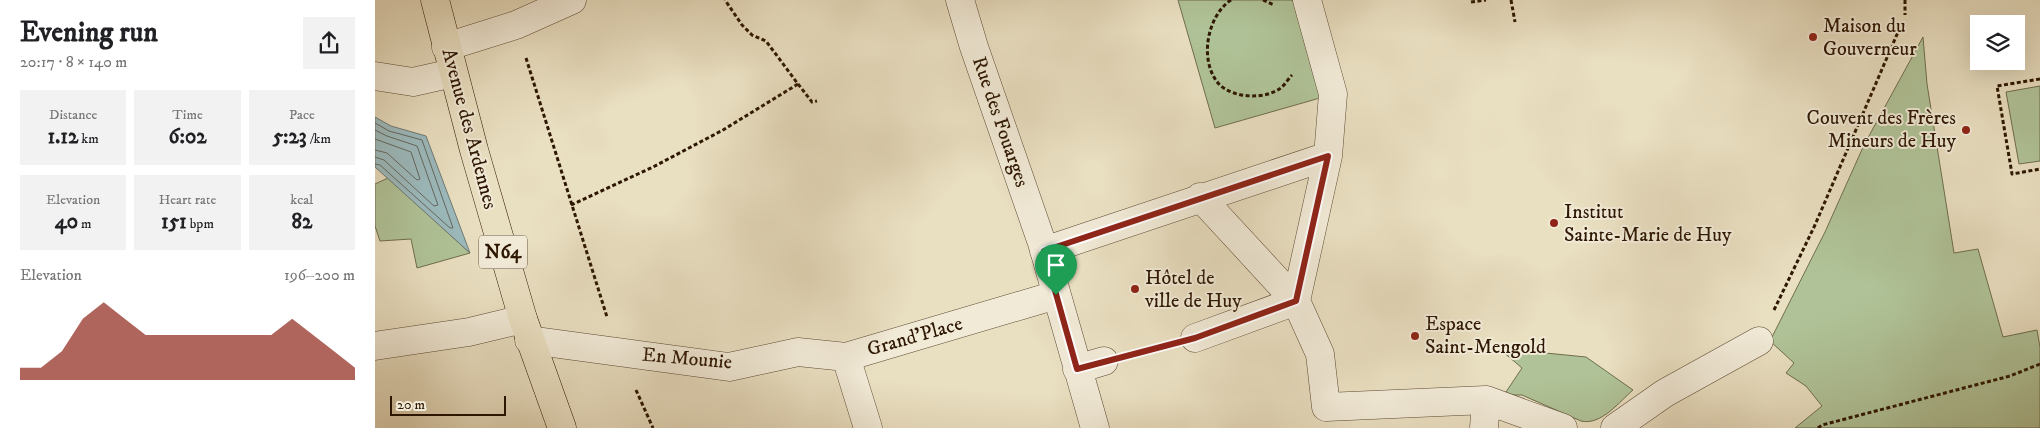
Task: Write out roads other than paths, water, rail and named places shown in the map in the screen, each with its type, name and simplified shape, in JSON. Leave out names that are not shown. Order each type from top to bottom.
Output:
[{"type":"main road","name":"Avenue des Ardennes","points":[[435,0],[450,60],[526,329],[562,428]]},
{"type":"street","points":[[375,76],[413,82],[516,24],[572,0]]},
{"type":"street","name":"Rue des Fouarges","points":[[960,0],[974,47],[1043,247]]},
{"type":"street","points":[[1296,301],[1328,156],[1333,94],[1307,0]]},
{"type":"street","points":[[1095,428],[1043,247],[1328,156]]},
{"type":"street","points":[[1201,197],[1296,301],[1320,354],[1326,407],[1486,400],[1563,428]]},
{"type":"street","name":"Grand'Place","points":[[868,428],[845,357],[1056,295]]},
{"type":"street","points":[[1195,338],[1296,301]]},
{"type":"street","points":[[375,346],[469,332],[526,329]]},
{"type":"street","name":"En Mounie","points":[[526,329],[619,352],[729,367],[797,352],[845,357]]},
{"type":"street","points":[[1615,428],[1665,394],[1759,342]]},
{"type":"street","points":[[1077,369],[1104,361]]},
{"type":"street","points":[[1484,428],[1486,400]]},
{"type":"water","points":[[375,117],[391,126],[426,136],[470,253],[375,167]]},
{"type":"place","name":"Maison du Gouverneur","points":[[1813,37]]},
{"type":"place","name":"Couvent des Frères Mineurs de Huy","points":[[1966,130]]},
{"type":"place","name":"Institut Sainte-Marie de Huy","points":[[1554,223]]},
{"type":"place","name":"Hôtel de ville de Huy","points":[[1135,289]]},
{"type":"place","name":"Espace Saint-Mengold","points":[[1415,336]]}]
